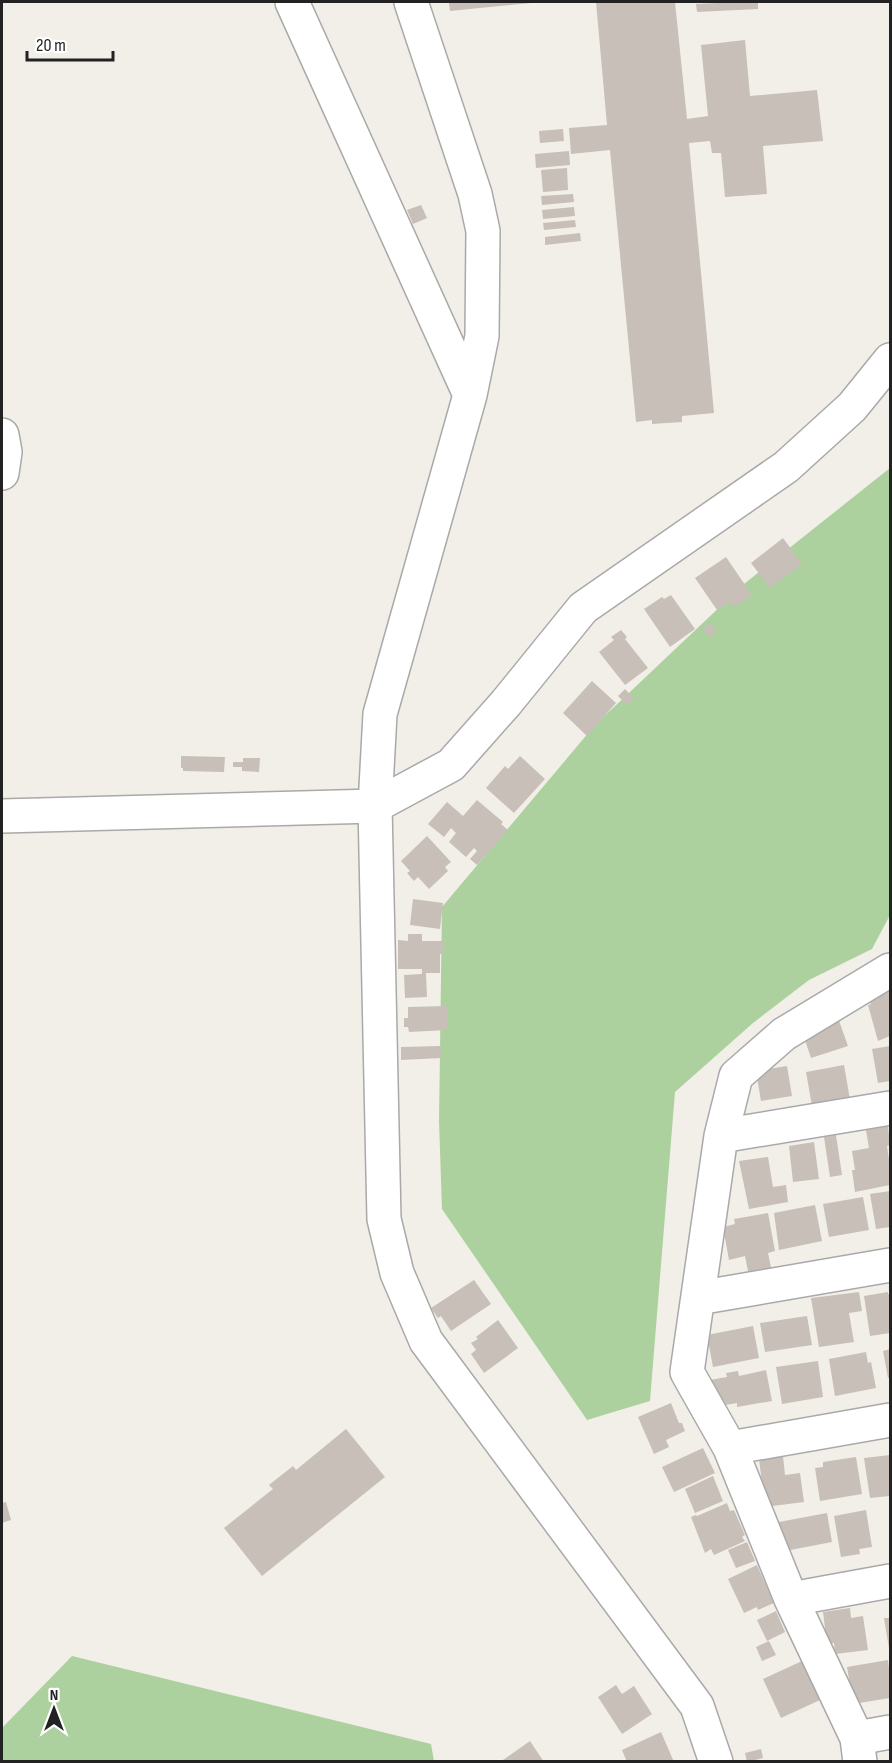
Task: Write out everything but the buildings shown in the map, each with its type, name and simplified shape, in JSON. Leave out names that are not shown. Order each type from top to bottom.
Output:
[{"type":"street","points":[[292,2],[470,395]]},
{"type":"street","points":[[411,2],[475,194],[483,231],[482,336],[470,395],[380,714],[375,806],[384,1220],[397,1273],[426,1341],[697,1706],[716,1761]]},
{"type":"street","points":[[2,816],[375,806],[451,765],[584,608],[786,467],[852,407],[891,360]]},
{"type":"street","points":[[2,435],[5,452],[2,473]]},
{"type":"street","points":[[891,970],[784,1034],[736,1076],[721,1136],[687,1372],[730,1448],[791,1599],[858,1750],[891,1732]]},
{"type":"street","points":[[721,1136],[891,1108]]},
{"type":"street","points":[[698,1299],[891,1265]]},
{"type":"street","points":[[730,1448],[891,1420]]},
{"type":"street","points":[[791,1599],[891,1581]]},
{"type":"green space","points":[[890,468],[890,915],[872,949],[809,980],[753,1023],[675,1092],[650,1401],[587,1420],[442,1209],[439,1121],[442,907],[595,725],[744,584]]},
{"type":"green space","points":[[72,1656],[431,1744],[434,1761],[2,1761],[2,1728]]}]
